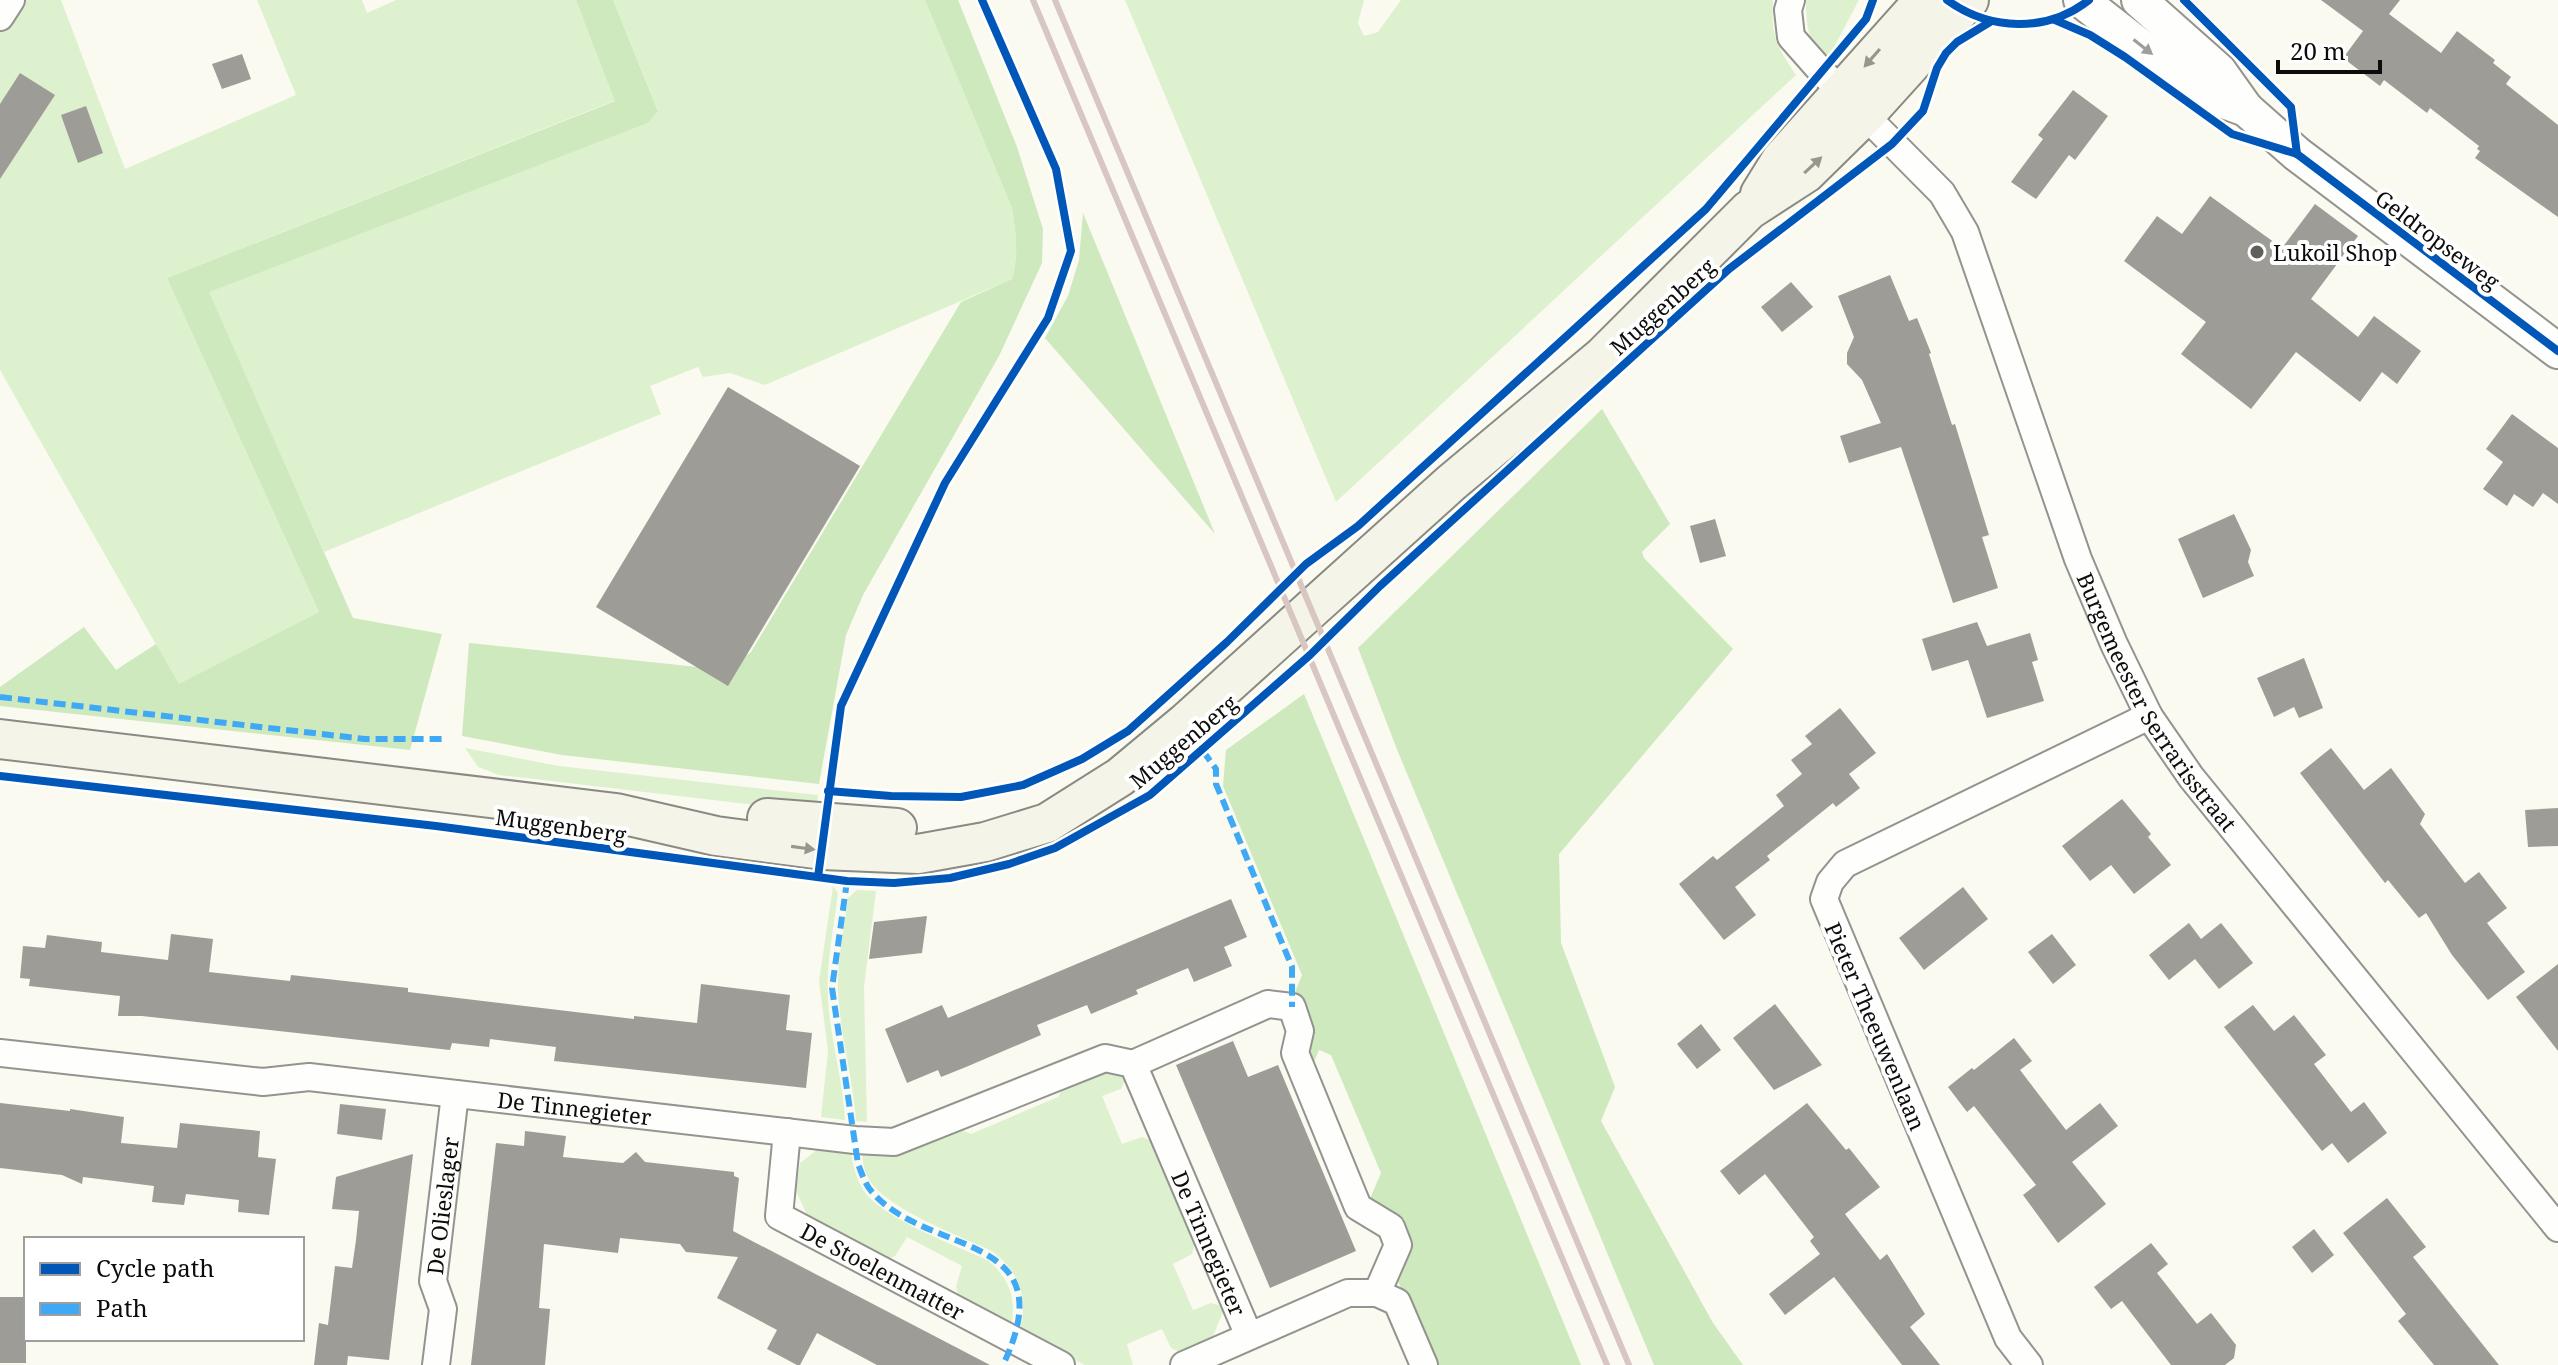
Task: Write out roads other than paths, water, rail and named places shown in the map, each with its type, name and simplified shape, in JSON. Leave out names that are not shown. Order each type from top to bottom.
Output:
[{"type":"main road","name":"Muggenberg","points":[[0,739],[616,813],[716,836],[807,848],[918,854],[985,842],[1047,823],[1120,777],[1185,723],[1451,483],[1603,356],[1749,210],[1806,173],[1924,0]]},
{"type":"main road","name":"Muggenberg","points":[[1854,103],[1969,0]]},
{"type":"street","points":[[0,17],[11,0]]},
{"type":"street","name":"Burgemeester Serrarisstraat","points":[[1791,0],[1788,10],[1791,37],[1942,193],[1965,232],[2078,559],[2149,716],[2191,777],[2558,1228]]},
{"type":"street","name":"Geldropseweg","points":[[2081,0],[2199,92],[2246,109]]},
{"type":"street","name":"Geldropseweg","points":[[2139,0],[2219,71],[2246,109],[2297,154],[2558,351]]},
{"type":"street","name":"Pieter Theeuwenlaan","points":[[2029,1365],[2008,1338],[1824,899],[1830,882],[1845,864],[2149,716]]},
{"type":"street","name":"De Tinnegieter","points":[[0,1053],[263,1082],[309,1077],[894,1142],[1105,1058],[1133,1064],[1268,1004],[1292,1007],[1300,1031],[1295,1053],[1358,1207],[1391,1227],[1398,1245],[1377,1293],[1348,1293],[1184,1365]]},
{"type":"street","name":"De Tinnegieter","points":[[1133,1064],[1249,1336]]},
{"type":"street","name":"De Olieslager","points":[[436,1365],[443,1309],[433,1281],[455,1094]]},
{"type":"street","name":"De Stoelenmatter","points":[[787,1132],[779,1216],[1061,1365]]},
{"type":"street","points":[[1377,1293],[1397,1302],[1424,1365]]},
{"type":"railway","points":[[1033,0],[1607,1365]]},
{"type":"railway","points":[[1055,0],[1629,1365]]},
{"type":"place","name":"Lukoil Shop","points":[[2257,252]]}]
